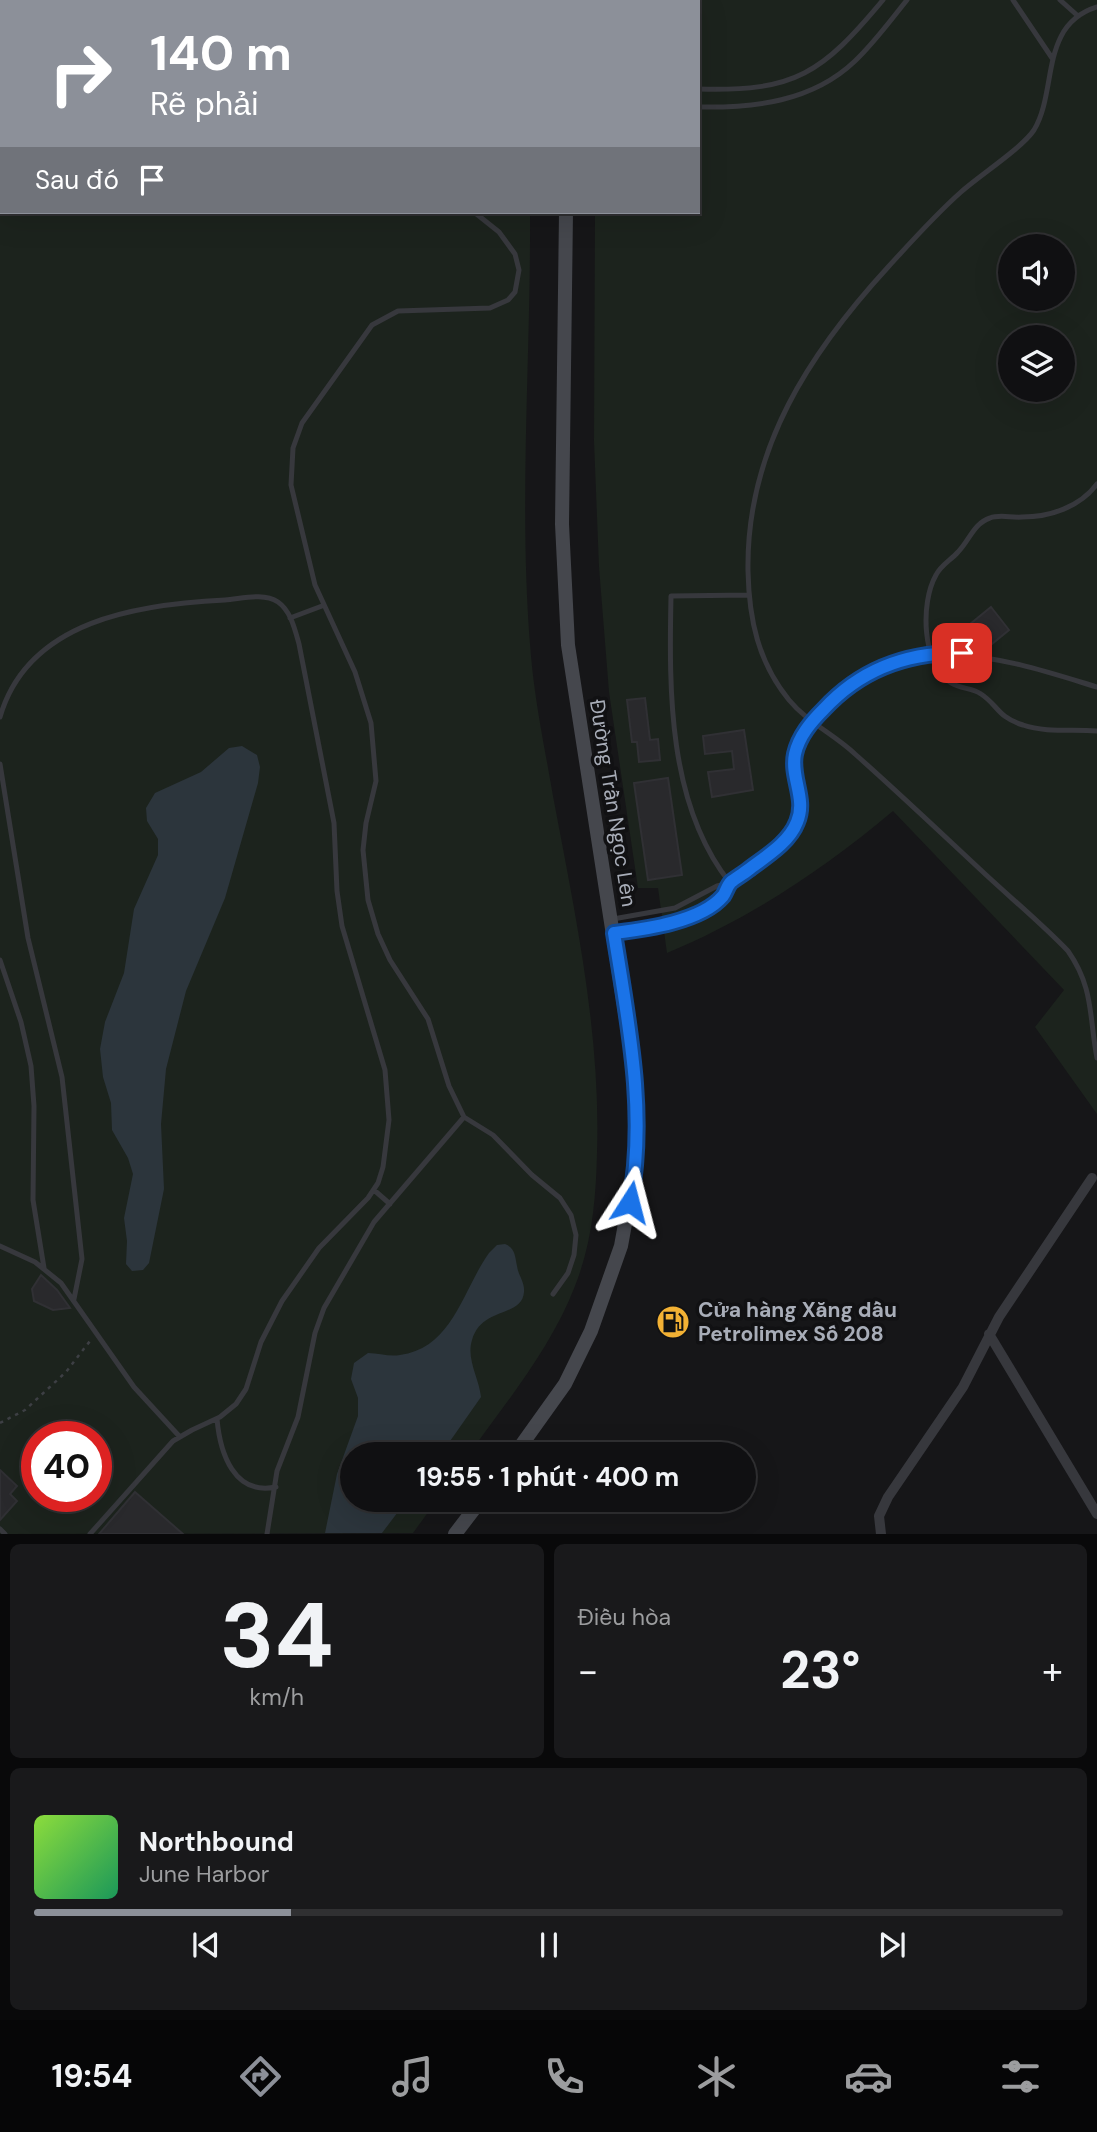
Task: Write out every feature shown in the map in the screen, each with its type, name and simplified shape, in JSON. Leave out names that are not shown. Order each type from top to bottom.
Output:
[{"type":"street","name":"Đường Trần Ngọc Lên","points":[[524,1442],[565,1384],[587,1340],[612,1275],[629,1207],[637,1158],[636,1102],[612,926],[572,673],[565,592],[562,503],[566,214]]},
{"type":"street","points":[[881,1534],[879,1516],[888,1497],[963,1387],[989,1334],[1092,1178]]},
{"type":"street","points":[[989,1334],[1097,1514]]},
{"type":"street","points":[[455,1534],[472,1512]]},
{"type":"lane","points":[[700,89],[761,88],[803,74],[828,59],[850,40],[883,0]]},
{"type":"lane","points":[[700,107],[763,104],[795,96],[826,83],[863,53],[907,0]]},
{"type":"lane","points":[[1013,0],[1052,58]]},
{"type":"lane","points":[[1060,0],[1078,16]]},
{"type":"lane","points":[[1097,7],[1078,16],[1067,28],[1052,58],[1041,114],[1027,138],[983,172],[928,223],[851,308],[802,375],[778,424],[758,482],[749,539],[749,595],[757,644],[763,659],[789,700],[812,722],[852,751],[1068,951],[1082,973],[1090,998],[1097,1058]]},
{"type":"lane","points":[[476,214],[499,232],[515,254],[519,270],[515,292],[504,302],[482,310],[407,310],[380,318],[355,346],[309,411],[297,435],[291,462],[292,493],[322,606],[355,672],[374,739],[376,781],[363,850],[372,917],[390,960],[428,1019],[449,1086],[464,1117],[493,1135],[532,1175],[560,1198],[571,1215],[576,1235],[574,1255],[568,1273],[553,1294]]},
{"type":"lane","points":[[1097,484],[1083,499],[1069,507],[1035,516],[996,516],[979,524],[958,552],[940,569],[933,582],[926,633],[931,654],[945,678],[959,687],[982,694],[996,711],[1013,722],[1044,730],[1097,731]]},
{"type":"lane","points":[[730,883],[705,845],[686,793],[673,700],[671,596],[749,595]]},
{"type":"lane","points":[[0,717],[20,674],[41,652],[63,637],[117,614],[164,603],[265,598],[281,605],[290,618],[303,661],[334,823],[337,891],[342,926],[385,1070],[388,1136],[383,1167],[374,1190],[319,1248],[292,1285],[261,1342],[242,1397],[217,1419],[180,1437],[165,1449],[90,1534]]},
{"type":"lane","points":[[290,618],[322,606]]},
{"type":"lane","points":[[612,926],[675,908],[717,886],[730,883],[781,844],[795,828],[801,807],[794,771],[795,754],[801,737],[844,690],[873,670],[903,659],[931,654],[976,655],[1097,687]]},
{"type":"lane","points":[[0,764],[28,938],[62,1077],[81,1244],[81,1272],[74,1299]]},
{"type":"lane","points":[[612,926],[663,925],[695,914],[723,897],[730,883]]},
{"type":"lane","points":[[0,960],[21,1021],[31,1066],[34,1106],[34,1209],[44,1268]]},
{"type":"lane","points":[[267,1534],[281,1457],[298,1417],[315,1334],[324,1308],[364,1235],[464,1117]]},
{"type":"lane","points":[[374,1190],[390,1204]]},
{"type":"lane","points":[[0,1246],[44,1268],[61,1283],[147,1404],[180,1437]]},
{"type":"lane","points":[[217,1419],[221,1444],[235,1475],[253,1488],[276,1487]]},
{"type":"lane","points":[[0,1529],[5,1534]]},
{"type":"path","points":[[0,1423],[25,1410],[66,1372],[95,1332]]},
{"type":"shaded area","points":[[700,0],[1097,0],[1097,1114],[1035,1027],[1064,990],[893,811],[786,891],[728,924],[667,953],[658,888],[638,888],[609,692],[599,567],[594,441],[595,214],[700,214]]},
{"type":"shaded area","points":[[0,214],[530,214],[525,490],[527,601],[540,726],[570,884],[591,1018],[597,1108],[594,1204],[581,1270],[565,1309],[541,1352],[478,1442],[340,1442],[340,1512],[428,1512],[413,1533],[0,1534]]},
{"type":"shaded area","points":[[242,746],[257,755],[260,767],[258,783],[225,898],[186,991],[166,1069],[161,1124],[164,1189],[149,1263],[143,1270],[132,1271],[126,1264],[124,1218],[133,1174],[128,1158],[112,1130],[111,1103],[103,1077],[100,1049],[105,1022],[124,973],[134,909],[158,855],[158,839],[147,821],[146,808],[155,793],[201,772],[229,748]]},
{"type":"shaded area","points":[[505,1244],[514,1253],[524,1292],[522,1300],[516,1306],[492,1317],[477,1329],[472,1340],[471,1354],[481,1397],[449,1442],[349,1442],[358,1416],[358,1398],[351,1379],[354,1363],[368,1353],[400,1355],[418,1350],[433,1341],[455,1315],[480,1267],[497,1245]]},
{"type":"shaded area","points":[[340,1466],[340,1512],[398,1512],[382,1533],[325,1533]]},
{"type":"building","points":[[991,607],[1009,630],[987,648],[969,625]]},
{"type":"building","points":[[645,698],[650,740],[658,739],[660,760],[639,762],[637,742],[632,742],[627,700]]},
{"type":"building","points":[[744,730],[753,790],[712,797],[708,772],[734,769],[732,751],[705,754],[703,736]]},
{"type":"building","points":[[668,778],[682,875],[648,880],[634,783]]},
{"type":"building","points":[[41,1275],[57,1290],[70,1308],[53,1310],[34,1301],[32,1289]]},
{"type":"building","points":[[0,1470],[17,1486],[10,1494],[17,1501],[0,1520]]},
{"type":"building","points":[[135,1492],[183,1534],[99,1534]]},
{"type":"place","name":"Cửa hàng Xăng dầu Petrolimex Số 208","points":[[673,1322]]},
{"type":"route","points":[[630,1202],[637,1158],[635,1091],[614,933],[663,925],[695,914],[723,897],[730,883],[781,844],[795,828],[800,814],[794,762],[801,737],[829,703],[851,684],[873,670],[903,659],[962,653]]}]
